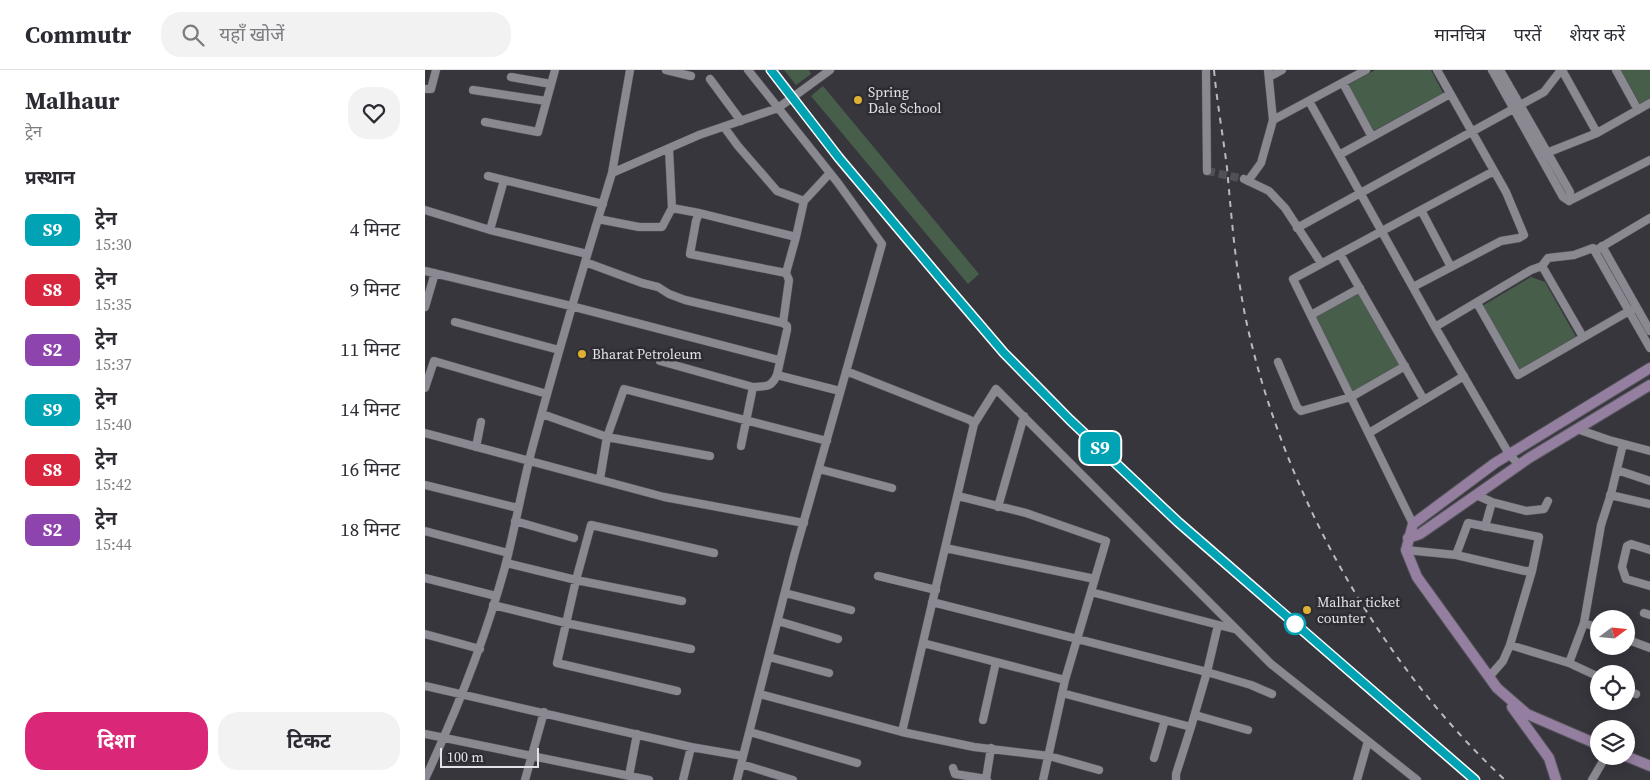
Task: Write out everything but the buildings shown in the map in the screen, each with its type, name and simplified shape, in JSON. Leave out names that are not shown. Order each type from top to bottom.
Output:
[{"type":"street","points":[[425,89],[431,89],[436,70]]},
{"type":"street","points":[[485,122],[538,132],[555,70]]},
{"type":"street","points":[[425,779],[444,739],[480,649],[506,563],[529,460],[571,306],[613,173],[630,70]]},
{"type":"street","points":[[666,70],[691,76]]},
{"type":"street","points":[[737,780],[785,593],[882,244],[830,173],[748,70]]},
{"type":"street","points":[[613,173],[699,135],[778,108],[829,70]]},
{"type":"street","points":[[1206,70],[1207,171]]},
{"type":"street","points":[[1282,70],[1269,73],[1273,120],[1261,163],[1246,180],[1269,191],[1285,208],[1321,264]]},
{"type":"street","points":[[1273,120],[1366,70]]},
{"type":"street","points":[[1413,287],[1501,241],[1519,238],[1524,235],[1506,192],[1437,70]]},
{"type":"street","points":[[1492,70],[1517,107],[1544,154],[1563,198],[1569,201],[1650,160]]},
{"type":"street","points":[[1501,70],[1517,107]]},
{"type":"street","points":[[1297,228],[1544,92],[1562,70],[1597,133]]},
{"type":"street","points":[[1616,70],[1639,110]]},
{"type":"street","points":[[511,77],[551,84]]},
{"type":"street","points":[[710,79],[741,121]]},
{"type":"street","points":[[1343,82],[1372,136]]},
{"type":"street","points":[[473,90],[546,101]]},
{"type":"street","points":[[1339,155],[1450,94]]},
{"type":"street","points":[[1309,101],[1435,327],[1509,454],[1519,465]]},
{"type":"street","points":[[1544,154],[1597,133],[1650,103]]},
{"type":"street","points":[[724,127],[738,146],[777,190],[804,201]]},
{"type":"street","points":[[598,219],[639,227],[662,227],[672,208],[669,149]]},
{"type":"street","points":[[1420,534],[1413,524],[1293,279],[1494,172]]},
{"type":"street","points":[[783,323],[789,280],[786,274],[804,201],[830,173]]},
{"type":"street","points":[[488,176],[603,204]]},
{"type":"street","points":[[490,230],[504,180]]},
{"type":"street","points":[[672,208],[796,236]]},
{"type":"street","points":[[425,210],[586,258],[642,283],[659,287],[669,294],[685,300],[783,323],[787,326],[777,375],[769,385],[753,387],[660,361]]},
{"type":"street","points":[[1421,210],[1451,267]]},
{"type":"street","points":[[699,213],[690,254],[786,274]]},
{"type":"street","points":[[1435,327],[1531,270],[1541,266],[1548,258],[1574,256],[1596,248],[1649,221]]},
{"type":"street","points":[[1596,248],[1633,309],[1650,331]]},
{"type":"street","points":[[1340,254],[1424,400]]},
{"type":"street","points":[[1541,266],[1583,338]]},
{"type":"street","points":[[425,271],[571,306],[779,360]]},
{"type":"street","points":[[425,307],[435,273]]},
{"type":"street","points":[[1311,315],[1360,288]]},
{"type":"street","points":[[1477,303],[1518,375],[1633,309]]},
{"type":"street","points":[[1633,309],[1650,348]]},
{"type":"street","points":[[455,322],[559,350]]},
{"type":"street","points":[[425,388],[433,361],[547,394]]},
{"type":"street","points":[[1278,362],[1297,407],[1301,412],[1351,397],[1405,366]]},
{"type":"street","points":[[1556,780],[1549,758],[1417,577],[1406,550],[1413,524],[1476,477],[1509,454],[1650,368]]},
{"type":"street","points":[[846,371],[970,420],[974,424]]},
{"type":"street","points":[[777,375],[840,391]]},
{"type":"street","points":[[1369,433],[1464,376]]},
{"type":"street","points":[[1409,538],[1420,534],[1519,465],[1650,385]]},
{"type":"street","points":[[741,446],[753,387]]},
{"type":"street","points":[[600,480],[607,437],[624,389],[827,441]]},
{"type":"street","points":[[902,732],[974,424],[995,389],[1271,664],[1417,780]]},
{"type":"street","points":[[542,414],[607,437],[710,456]]},
{"type":"street","points":[[998,507],[1024,416]]},
{"type":"street","points":[[476,447],[481,422]]},
{"type":"street","points":[[1577,429],[1623,444],[1649,450]]},
{"type":"street","points":[[425,433],[664,497],[804,523]]},
{"type":"street","points":[[1569,663],[1584,623],[1601,525],[1623,444]]},
{"type":"street","points":[[819,469],[892,488]]},
{"type":"street","points":[[1617,470],[1650,480]]},
{"type":"street","points":[[1476,477],[1480,492],[1492,502],[1526,511],[1543,509],[1548,501]]},
{"type":"street","points":[[425,485],[518,508]]},
{"type":"street","points":[[1610,495],[1650,504]]},
{"type":"street","points":[[958,496],[1026,513],[1106,541],[1065,680],[1043,780]]},
{"type":"street","points":[[1485,527],[1492,502]]},
{"type":"street","points":[[515,521],[574,538]]},
{"type":"street","points":[[1456,555],[1468,524],[1539,537],[1532,572],[1510,645],[1503,661],[1489,677]]},
{"type":"street","points":[[677,691],[557,663],[576,580],[591,525],[714,553]]},
{"type":"street","points":[[425,531],[508,553]]},
{"type":"street","points":[[1650,550],[1631,544],[1627,546],[1622,567],[1626,579],[1650,586]]},
{"type":"street","points":[[945,548],[1095,579]]},
{"type":"street","points":[[1406,550],[1456,555],[1532,572]]},
{"type":"street","points":[[506,563],[682,602]]},
{"type":"street","points":[[878,576],[936,590]]},
{"type":"street","points":[[425,578],[496,596]]},
{"type":"street","points":[[1091,592],[1236,630]]},
{"type":"street","points":[[785,593],[851,610]]},
{"type":"street","points":[[933,602],[1207,672],[1271,694]]},
{"type":"street","points":[[493,605],[566,623],[691,649]]},
{"type":"street","points":[[778,621],[838,639]]},
{"type":"street","points":[[1584,623],[1590,625]]},
{"type":"street","points":[[1176,780],[1176,774],[1207,672],[1218,625]]},
{"type":"street","points":[[425,634],[480,649]]},
{"type":"street","points":[[923,642],[1065,680]]},
{"type":"street","points":[[1635,642],[1650,648]]},
{"type":"street","points":[[1510,645],[1569,663],[1590,673]]},
{"type":"street","points":[[769,656],[829,673]]},
{"type":"street","points":[[983,720],[996,662]]},
{"type":"street","points":[[425,686],[543,712],[742,760],[793,780]]},
{"type":"street","points":[[1497,688],[1527,714],[1590,740]]},
{"type":"street","points":[[1062,693],[1191,727]]},
{"type":"street","points":[[760,694],[902,732],[957,744],[1049,756],[1099,770]]},
{"type":"street","points":[[525,780],[543,712]]},
{"type":"street","points":[[1195,715],[1248,730]]},
{"type":"street","points":[[1154,758],[1165,720]]},
{"type":"street","points":[[750,732],[857,763]]},
{"type":"street","points":[[425,734],[649,780]]},
{"type":"street","points":[[629,776],[637,734]]},
{"type":"street","points":[[1357,780],[1368,741]]},
{"type":"street","points":[[683,780],[691,747]]},
{"type":"street","points":[[953,768],[955,774],[987,780],[991,748]]},
{"type":"street","points":[[1635,760],[1650,766]]},
{"type":"street","points":[[1592,780],[1601,765]]},
{"type":"street","points":[[602,780],[604,771]]},
{"type":"green space","points":[[784,70],[809,70],[811,74],[796,85]]},
{"type":"green space","points":[[1375,70],[1431,70],[1443,93],[1373,131],[1348,85]]},
{"type":"green space","points":[[1620,70],[1650,70],[1650,98],[1640,104]]},
{"type":"green space","points":[[823,86],[979,274],[968,284],[811,96]]},
{"type":"green space","points":[[1531,277],[1545,282],[1576,337],[1520,369],[1482,306]]},
{"type":"green space","points":[[1359,293],[1400,366],[1353,393],[1315,316]]},
{"type":"tunnel","points":[[1207,171],[1244,179]]},
{"type":"railway","points":[[771,70],[839,158],[945,284],[1004,353],[1070,420],[1178,522],[1475,780]]},
{"type":"railway","points":[[1214,70],[1240,289],[1248,329],[1265,392],[1287,454],[1313,515],[1344,574],[1379,630],[1417,684],[1460,734],[1505,780]]},
{"type":"train","name":"S9","points":[[771,70],[839,158],[945,284],[1004,353],[1070,420],[1178,522],[1475,780]]},
{"type":"place","name":"Spring Dale School","points":[[858,100]]},
{"type":"place","name":"Bharat Petroleum","points":[[582,354]]},
{"type":"place","name":"Malhar ticket counter","points":[[1307,610]]}]
